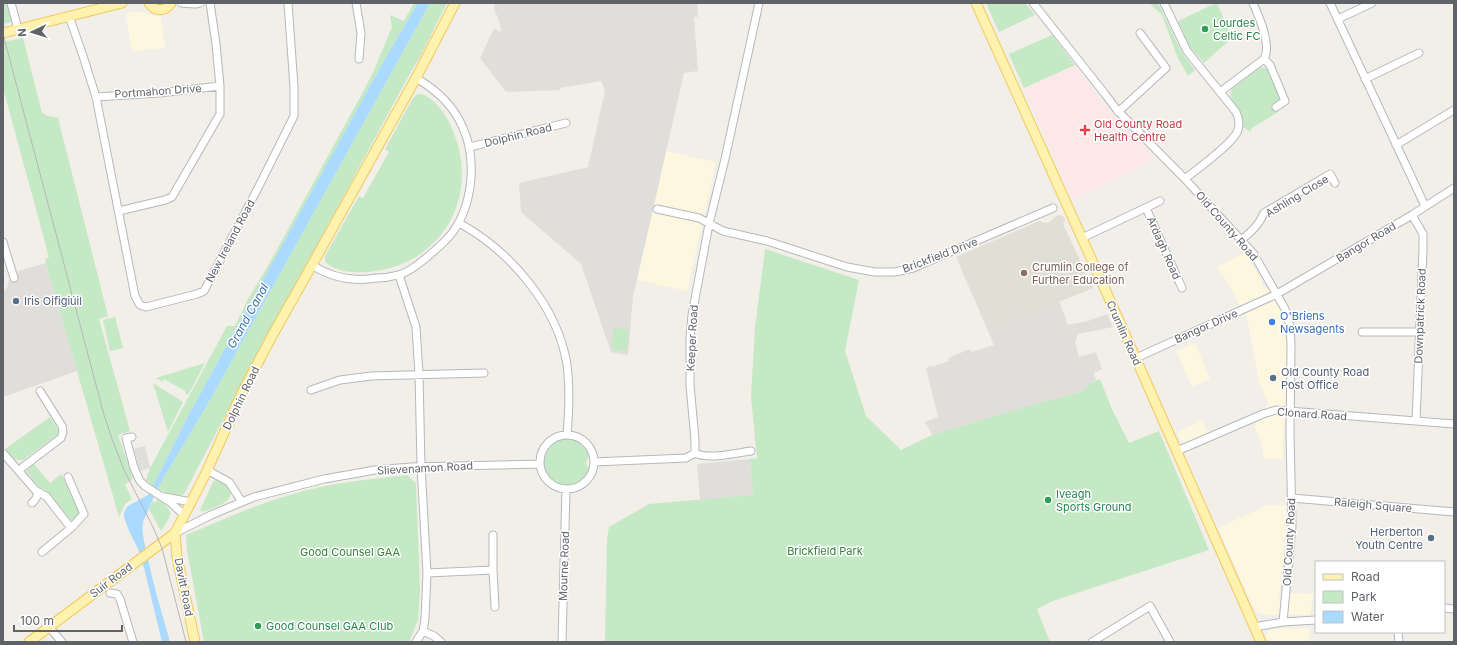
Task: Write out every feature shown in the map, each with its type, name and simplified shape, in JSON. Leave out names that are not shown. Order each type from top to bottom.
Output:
[{"type":"main road","points":[[5,32],[122,3]]},
{"type":"main road","points":[[149,3],[154,8],[159,10],[167,8],[171,3]]},
{"type":"main road","name":"Dolphin Road","points":[[175,533],[207,470],[242,393],[272,336],[416,78],[455,3]]},
{"type":"main road","name":"Crumlin Road","points":[[976,3],[1136,358],[1261,642]]},
{"type":"main road","name":"Suir Road","points":[[29,642],[175,533]]},
{"type":"main road","name":"Davitt Road","points":[[175,533],[177,557],[194,642]]},
{"type":"street","points":[[11,3],[18,29]]},
{"type":"street","points":[[181,3],[200,3]]},
{"type":"street","points":[[118,212],[166,200],[172,197],[220,114],[220,86],[210,3]]},
{"type":"street","name":"New Ireland Road","points":[[69,16],[84,56],[96,97],[136,300],[140,305],[151,307],[204,291],[294,116],[294,87],[288,3]]},
{"type":"street","points":[[356,3],[361,33],[360,60]]},
{"type":"street","name":"Keeper Road","points":[[695,453],[690,385],[690,339],[695,290],[759,3]]},
{"type":"street","name":"Old County Road","points":[[1033,3],[1118,112],[1185,179],[1253,253],[1285,309],[1290,326],[1292,526],[1284,622]]},
{"type":"street","points":[[1164,3],[1187,51],[1236,112],[1239,118],[1238,131],[1223,148],[1185,179]]},
{"type":"street","points":[[1220,92],[1264,59],[1267,53],[1265,37],[1253,3]]},
{"type":"street","points":[[1330,3],[1425,206]]},
{"type":"street","points":[[1338,19],[1372,3]]},
{"type":"street","points":[[1118,112],[1166,68],[1140,33]]},
{"type":"street","points":[[1365,79],[1420,53]]},
{"type":"street","points":[[1264,59],[1270,65],[1285,101],[1276,107]]},
{"type":"street","name":"Dolphin Road","points":[[312,265],[330,275],[349,279],[369,280],[399,275],[422,262],[445,242],[459,222],[467,198],[472,172],[470,146],[463,127],[454,112],[436,91],[416,78]]},
{"type":"street","name":"Portmahon Drive","points":[[96,97],[159,93],[220,86]]},
{"type":"street","points":[[1396,145],[1454,110]]},
{"type":"street","name":"Dolphin Road","points":[[470,146],[566,123]]},
{"type":"street","name":"Ashling Close","points":[[1241,240],[1261,221],[1264,213],[1290,197],[1330,174],[1335,183]]},
{"type":"street","name":"Bangor Road","points":[[1277,294],[1412,215],[1454,188]]},
{"type":"street","name":"Ardagh Road","points":[[1082,238],[1160,201]]},
{"type":"street","name":"Brickfield Drive","points":[[709,224],[723,230],[767,241],[847,267],[867,272],[895,272],[913,268],[929,262],[1053,208]]},
{"type":"street","name":"Ardagh Road","points":[[1146,208],[1182,288]]},
{"type":"street","points":[[657,209],[699,218],[709,224]]},
{"type":"street","name":"Downpatrick Road","points":[[1412,215],[1422,234],[1416,421]]},
{"type":"street","points":[[459,222],[487,241],[516,266],[538,296],[556,328],[567,364],[569,385],[567,435]]},
{"type":"street","points":[[3,242],[14,278]]},
{"type":"street","points":[[399,275],[410,305],[416,328],[419,374],[421,466],[427,574],[426,606],[423,631],[416,642]]},
{"type":"street","name":"Bangor Drive","points":[[1136,358],[1277,294]]},
{"type":"street","points":[[1362,332],[1420,332]]},
{"type":"street","points":[[311,390],[340,380],[371,376],[484,373]]},
{"type":"street","points":[[19,470],[61,438],[63,432],[60,420],[40,391]]},
{"type":"street","name":"Clonard Road","points":[[1177,451],[1276,410],[1454,424]]},
{"type":"street","points":[[567,435],[584,441],[591,450],[594,462],[591,474],[584,484],[572,489],[566,489],[550,484],[543,475],[540,464],[540,457],[545,446],[555,438],[567,435]]},
{"type":"street","points":[[132,436],[126,438],[137,476],[145,486],[162,496],[184,515]]},
{"type":"street","points":[[594,462],[690,458],[695,453],[702,456],[714,456],[751,451]]},
{"type":"street","points":[[3,453],[39,492],[46,496],[71,528]]},
{"type":"street","name":"Slievenamon Road","points":[[175,533],[242,502],[298,485],[324,479],[375,470],[421,466],[540,464]]},
{"type":"street","points":[[207,470],[229,482],[242,502]]},
{"type":"street","points":[[42,552],[71,528],[84,514],[68,477]]},
{"type":"street","name":"Mourne Road","points":[[562,642],[566,489]]},
{"type":"street","points":[[32,503],[39,492]]},
{"type":"street","points":[[162,496],[191,502]]},
{"type":"street","name":"Raleigh Square","points":[[1292,498],[1454,512]]},
{"type":"street","points":[[493,535],[495,607]]},
{"type":"street","points":[[427,574],[493,570]]},
{"type":"street","points":[[110,592],[117,594],[120,599],[133,642]]},
{"type":"street","points":[[1092,642],[1150,606],[1170,642]]},
{"type":"street","points":[[1254,627],[1284,622],[1315,620]]},
{"type":"street","points":[[49,627],[62,642]]},
{"type":"street","points":[[423,631],[434,636],[441,642]]},
{"type":"shaded area","points":[[495,3],[697,3],[698,17],[694,17],[698,71],[684,73],[633,297],[628,355],[611,352],[581,264],[521,212],[519,183],[588,167],[605,91],[601,81],[560,88],[560,90],[506,92],[480,58],[494,28],[501,32],[500,24],[494,8]]},
{"type":"shaded area","points":[[142,12],[161,17],[165,48],[132,51],[125,13]]},
{"type":"shaded area","name":"Old County Road Health Centre","points":[[1075,65],[1102,103],[1154,157],[1136,169],[1072,200],[1024,88]]},
{"type":"shaded area","points":[[666,151],[716,162],[687,291],[637,280]]},
{"type":"shaded area","name":"Crumlin College of Further Education","points":[[1060,215],[1064,217],[1065,221],[1063,224],[1093,288],[988,331],[956,257],[1039,221],[1045,223],[1050,222],[1056,216]]},
{"type":"shaded area","points":[[1245,252],[1261,280],[1263,288],[1270,289],[1287,324],[1289,407],[1284,422],[1283,458],[1264,459],[1262,444],[1254,425],[1268,403],[1259,382],[1247,318],[1217,266],[1226,263]]},
{"type":"shaded area","points":[[46,263],[77,371],[6,396],[3,395],[3,291],[7,288],[9,280],[17,277],[18,271]]},
{"type":"shaded area","points":[[1059,301],[1068,325],[1088,321],[1107,314],[1113,327],[1078,334],[1075,342],[1079,357],[1096,352],[1102,369],[1094,373],[1096,380],[1090,383],[1083,391],[932,435],[925,422],[938,417],[926,368],[931,365],[931,367],[949,361],[948,358],[970,349],[971,352],[994,345],[988,331]]},
{"type":"shaded area","points":[[1195,343],[1210,379],[1192,387],[1176,351]]},
{"type":"shaded area","points":[[1202,421],[1209,434],[1184,445],[1177,432]]},
{"type":"shaded area","points":[[145,446],[150,468],[140,471],[134,449]]},
{"type":"shaded area","points":[[750,459],[753,495],[700,500],[697,464]]},
{"type":"shaded area","points":[[1268,505],[1286,505],[1279,599],[1292,593],[1313,594],[1310,615],[1267,615],[1257,612],[1252,605],[1218,528]]},
{"type":"shaded area","points":[[1309,628],[1310,642],[1269,642],[1266,636],[1268,631],[1272,629]]},
{"type":"green space","points":[[3,3],[5,3],[8,7],[12,19],[11,22],[4,24]]},
{"type":"green space","points":[[414,3],[418,3],[385,59],[233,334],[186,420],[153,486],[146,480],[150,468],[227,326],[235,326],[247,301],[273,257],[372,75],[392,27],[390,15],[404,21]]},
{"type":"green space","points":[[430,3],[447,3],[421,55],[184,494],[177,496],[157,489],[210,400]]},
{"type":"green space","points":[[986,3],[1025,3],[1035,15],[999,32]]},
{"type":"green space","points":[[1149,3],[1158,3],[1182,53],[1195,70],[1188,76],[1177,56],[1162,15]]},
{"type":"green space","name":"Lourdes Celtic FC","points":[[1216,3],[1232,38],[1204,63],[1190,47],[1178,21]]},
{"type":"green space","points":[[1052,35],[1075,65],[1024,88],[1009,54]]},
{"type":"green space","points":[[23,38],[42,113],[58,118],[108,316],[99,319],[130,431],[118,435],[133,478],[125,485],[132,499],[125,504],[119,517],[46,263],[45,259],[49,257],[3,88],[3,42]]},
{"type":"green space","points":[[1260,67],[1269,70],[1280,100],[1275,104],[1278,112],[1252,128],[1250,132],[1243,127],[1242,116],[1231,99],[1230,93],[1232,89]]},
{"type":"green space","points":[[420,94],[432,100],[443,112],[448,120],[458,146],[462,172],[459,197],[451,219],[438,239],[419,255],[396,266],[368,272],[351,272],[334,268],[325,262],[325,256],[359,196],[363,198],[389,152],[385,149],[413,98]]},
{"type":"green space","name":"Brickfield Park","points":[[765,249],[859,280],[845,351],[866,416],[901,450],[932,435],[1083,391],[1090,383],[1100,379],[1111,407],[1129,443],[1159,431],[1209,550],[1053,601],[1037,609],[1050,642],[605,642],[607,539],[609,527],[649,504],[753,495],[750,459],[757,458],[751,397],[755,328]]},
{"type":"green space","points":[[115,317],[123,348],[110,351],[103,320]]},
{"type":"green space","points":[[613,328],[628,329],[627,351],[612,350]]},
{"type":"green space","points":[[205,363],[188,395],[185,391],[164,379],[162,382],[156,378]]},
{"type":"green space","points":[[153,383],[183,402],[168,432]]},
{"type":"green space","points":[[50,417],[60,433],[23,460],[15,459],[5,449]]},
{"type":"green space","points":[[571,438],[579,442],[588,451],[589,455],[586,463],[589,471],[578,483],[573,485],[561,485],[552,481],[546,473],[544,464],[545,454],[550,445],[558,440]]},
{"type":"green space","points":[[34,464],[50,483],[61,474],[82,511],[80,518],[71,520],[48,492],[39,487],[26,471]]},
{"type":"green space","name":"Good Counsel GAA","points":[[407,475],[416,483],[420,590],[418,620],[409,642],[204,642],[187,550],[186,535],[244,511],[289,495],[342,483]]},
{"type":"green space","points":[[216,480],[228,485],[231,494],[222,504],[203,512],[200,510],[213,482]]},
{"type":"green space","points":[[158,499],[170,511],[170,517],[161,531],[149,509],[152,501],[155,503]]},
{"type":"water","name":"Grand Canal","points":[[418,3],[430,3],[210,400],[157,489],[143,522],[143,534],[149,565],[169,638],[169,642],[162,642],[144,568],[138,549],[124,517],[124,512],[128,506],[148,495],[186,420],[233,334],[385,59]]},
{"type":"tram line","points":[[3,34],[104,415],[124,470],[162,548],[186,642]]},
{"type":"place","name":"Lourdes Celtic FC","points":[[1205,29]]},
{"type":"place","name":"Old County Road Health Centre","points":[[1085,130]]},
{"type":"place","name":"Crumlin College of Further Education","points":[[1024,273]]},
{"type":"place","name":"Iris Oifigiúil","points":[[16,301]]},
{"type":"place","name":"O'Briens Newsagents","points":[[1272,322]]},
{"type":"place","name":"Old County Road Post Office","points":[[1273,378]]},
{"type":"place","name":"Iveagh Sports Ground","points":[[1048,500]]},
{"type":"place","name":"Herberton Youth Centre","points":[[1431,538]]},
{"type":"place","name":"Good Counsel GAA Club","points":[[258,626]]}]
